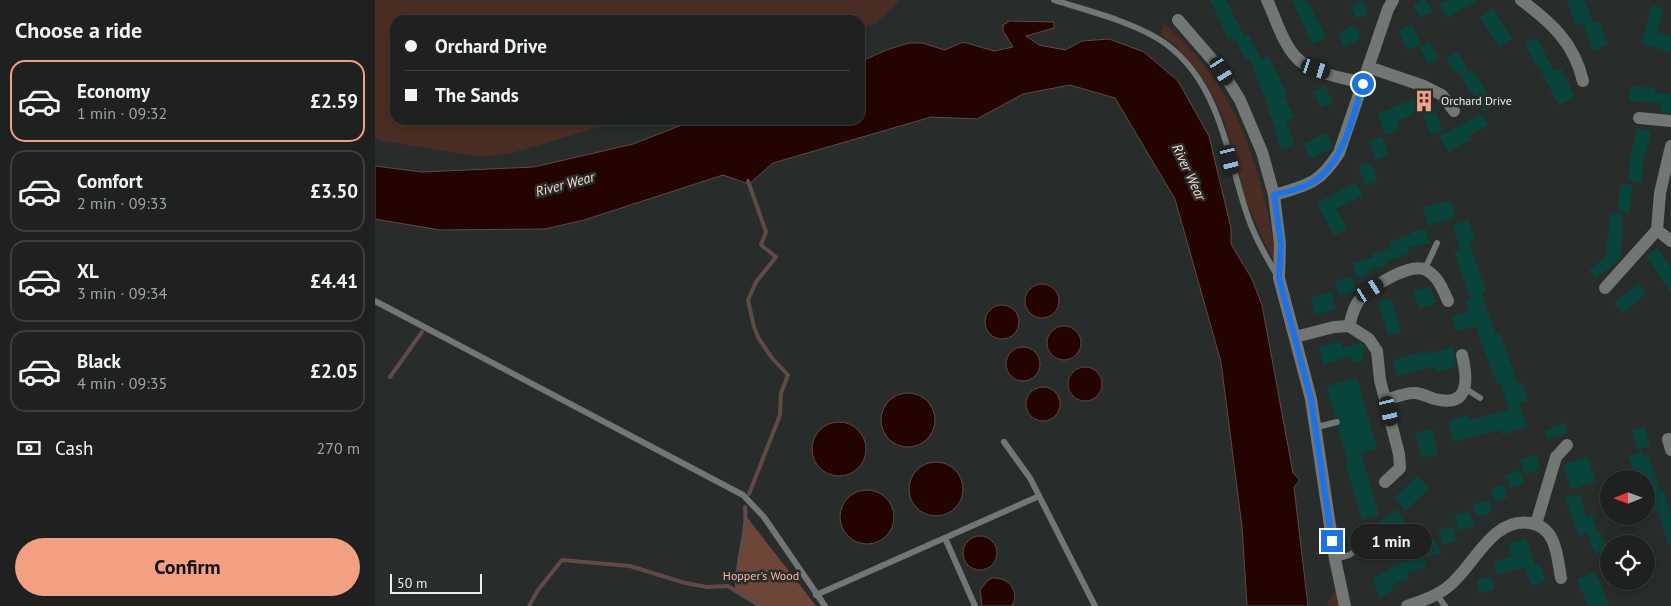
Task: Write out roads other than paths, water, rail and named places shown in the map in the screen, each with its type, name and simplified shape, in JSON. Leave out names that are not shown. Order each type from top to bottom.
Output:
[{"type":"street","points":[[1267,0],[1288,46],[1300,61],[1316,69],[1363,84]]},
{"type":"street","points":[[1274,195],[1310,184],[1326,172],[1339,153],[1393,0]]},
{"type":"street","points":[[1521,0],[1543,16],[1563,38],[1578,60],[1583,81]]},
{"type":"street","points":[[1178,20],[1222,71],[1240,100],[1261,152],[1274,195],[1281,244],[1279,278],[1317,427],[1335,559],[1345,606]]},
{"type":"street","points":[[1368,67],[1424,86],[1442,95],[1454,111]]},
{"type":"street","points":[[1639,118],[1671,121]]},
{"type":"street","points":[[1605,288],[1657,230],[1660,193],[1671,146]]},
{"type":"street","points":[[1657,230],[1671,241]]},
{"type":"street","points":[[1349,326],[1355,308],[1370,290],[1396,274],[1413,269],[1425,269],[1435,277],[1448,301]]},
{"type":"street","points":[[1295,337],[1334,326],[1349,326],[1369,339],[1377,351],[1380,380],[1399,454],[1400,468],[1385,482]]},
{"type":"street","points":[[1386,400],[1414,393],[1448,400],[1459,396],[1466,389],[1466,372],[1462,355]]},
{"type":"street","points":[[1536,524],[1555,457],[1567,446]]},
{"type":"street","points":[[1407,606],[1437,594],[1467,569],[1499,530],[1512,523],[1536,524],[1546,529],[1554,540],[1561,578]]},
{"type":"lane","points":[[1054,0],[1121,22],[1156,37],[1181,57],[1195,73],[1219,118],[1249,220],[1263,251],[1279,278]]},
{"type":"lane","points":[[1425,269],[1437,243]]},
{"type":"lane","points":[[375,301],[743,495],[764,516],[825,606]]},
{"type":"lane","points":[[1466,389],[1480,398]]},
{"type":"lane","points":[[1317,427],[1337,422]]},
{"type":"lane","points":[[1004,442],[1030,478],[1037,497],[1095,606]]},
{"type":"lane","points":[[816,595],[1037,497]]},
{"type":"lane","points":[[945,538],[975,606]]},
{"type":"lane","points":[[1335,559],[1349,555],[1374,540]]},
{"type":"lane","points":[[1437,594],[1445,606]]},
{"type":"water","name":"River Wear","points":[[1010,21],[1054,22],[1054,28],[1026,36],[1039,45],[1065,50],[1082,41],[1109,39],[1144,52],[1178,81],[1209,136],[1231,228],[1231,244],[1252,279],[1262,305],[1293,473],[1300,480],[1294,487],[1308,606],[1247,606],[1242,527],[1221,362],[1175,199],[1115,98],[1070,85],[1023,94],[977,119],[931,117],[773,163],[749,184],[723,175],[584,220],[545,229],[440,230],[375,219],[375,166],[422,172],[534,167],[633,144],[682,125],[865,125],[865,60],[886,50],[909,43],[922,43],[945,50],[963,42],[994,51],[1013,47],[1003,31],[1003,25]]},
{"type":"water","points":[[1042,284],[1049,285],[1054,289],[1058,294],[1058,308],[1054,313],[1049,317],[1042,318],[1035,317],[1030,313],[1026,308],[1025,301],[1026,294],[1030,289],[1035,285]]},
{"type":"water","points":[[1002,305],[1009,306],[1014,310],[1018,315],[1018,329],[1014,334],[1009,338],[1002,339],[995,338],[990,334],[986,329],[985,322],[986,315],[990,310],[995,306]]},
{"type":"water","points":[[1064,326],[1071,327],[1076,331],[1080,336],[1080,350],[1076,355],[1071,359],[1064,360],[1057,359],[1052,355],[1048,350],[1047,343],[1048,336],[1052,331],[1057,327]]},
{"type":"water","points":[[1023,347],[1030,348],[1035,352],[1039,357],[1039,371],[1035,376],[1030,380],[1023,381],[1016,380],[1011,376],[1007,371],[1006,364],[1007,357],[1011,352],[1016,348]]},
{"type":"water","points":[[1085,367],[1092,368],[1097,372],[1101,377],[1101,391],[1097,396],[1092,400],[1085,401],[1078,400],[1073,396],[1069,391],[1068,384],[1069,377],[1073,372],[1078,368]]},
{"type":"water","points":[[1043,387],[1050,388],[1055,392],[1059,397],[1059,411],[1055,416],[1050,420],[1043,421],[1036,420],[1031,416],[1027,411],[1026,404],[1027,397],[1031,392],[1036,388]]},
{"type":"water","points":[[908,393],[918,395],[927,401],[933,410],[935,420],[933,430],[927,439],[918,445],[908,447],[898,445],[889,439],[883,430],[881,420],[883,410],[889,401],[898,395]]},
{"type":"water","points":[[839,422],[849,424],[858,430],[864,439],[866,449],[864,459],[858,468],[849,474],[839,476],[829,474],[820,468],[814,459],[812,449],[814,439],[820,430],[829,424]]},
{"type":"water","points":[[936,462],[946,464],[955,470],[961,479],[963,489],[961,499],[955,508],[946,514],[936,516],[926,514],[917,508],[911,499],[909,489],[911,479],[917,470],[926,464]]},
{"type":"water","points":[[867,490],[877,492],[886,498],[892,507],[894,517],[892,527],[886,536],[877,542],[867,544],[857,542],[848,536],[842,527],[840,517],[842,507],[848,498],[857,492]]},
{"type":"water","points":[[980,536],[987,537],[992,541],[996,546],[996,560],[992,565],[987,569],[980,570],[973,569],[968,565],[964,560],[963,553],[964,546],[968,541],[973,537]]},
{"type":"water","points":[[992,578],[1008,582],[1014,590],[1015,595],[1012,606],[982,606],[980,590]]},
{"type":"waterway","points":[[748,181],[766,232],[761,245],[776,257],[756,282],[748,300],[754,327],[759,339],[772,358],[788,375],[781,393],[780,415],[749,494]]},
{"type":"waterway","points":[[390,377],[422,332]]},
{"type":"waterway","points":[[737,591],[738,570],[745,528],[745,507]]},
{"type":"waterway","points":[[529,606],[538,590],[562,560],[630,566],[685,583],[707,587],[728,586],[760,606]]},
{"type":"place","name":"Orchard Drive","points":[[1424,101]]},
{"type":"park label","name":"Hopper's Wood","points":[[761,576]]}]
